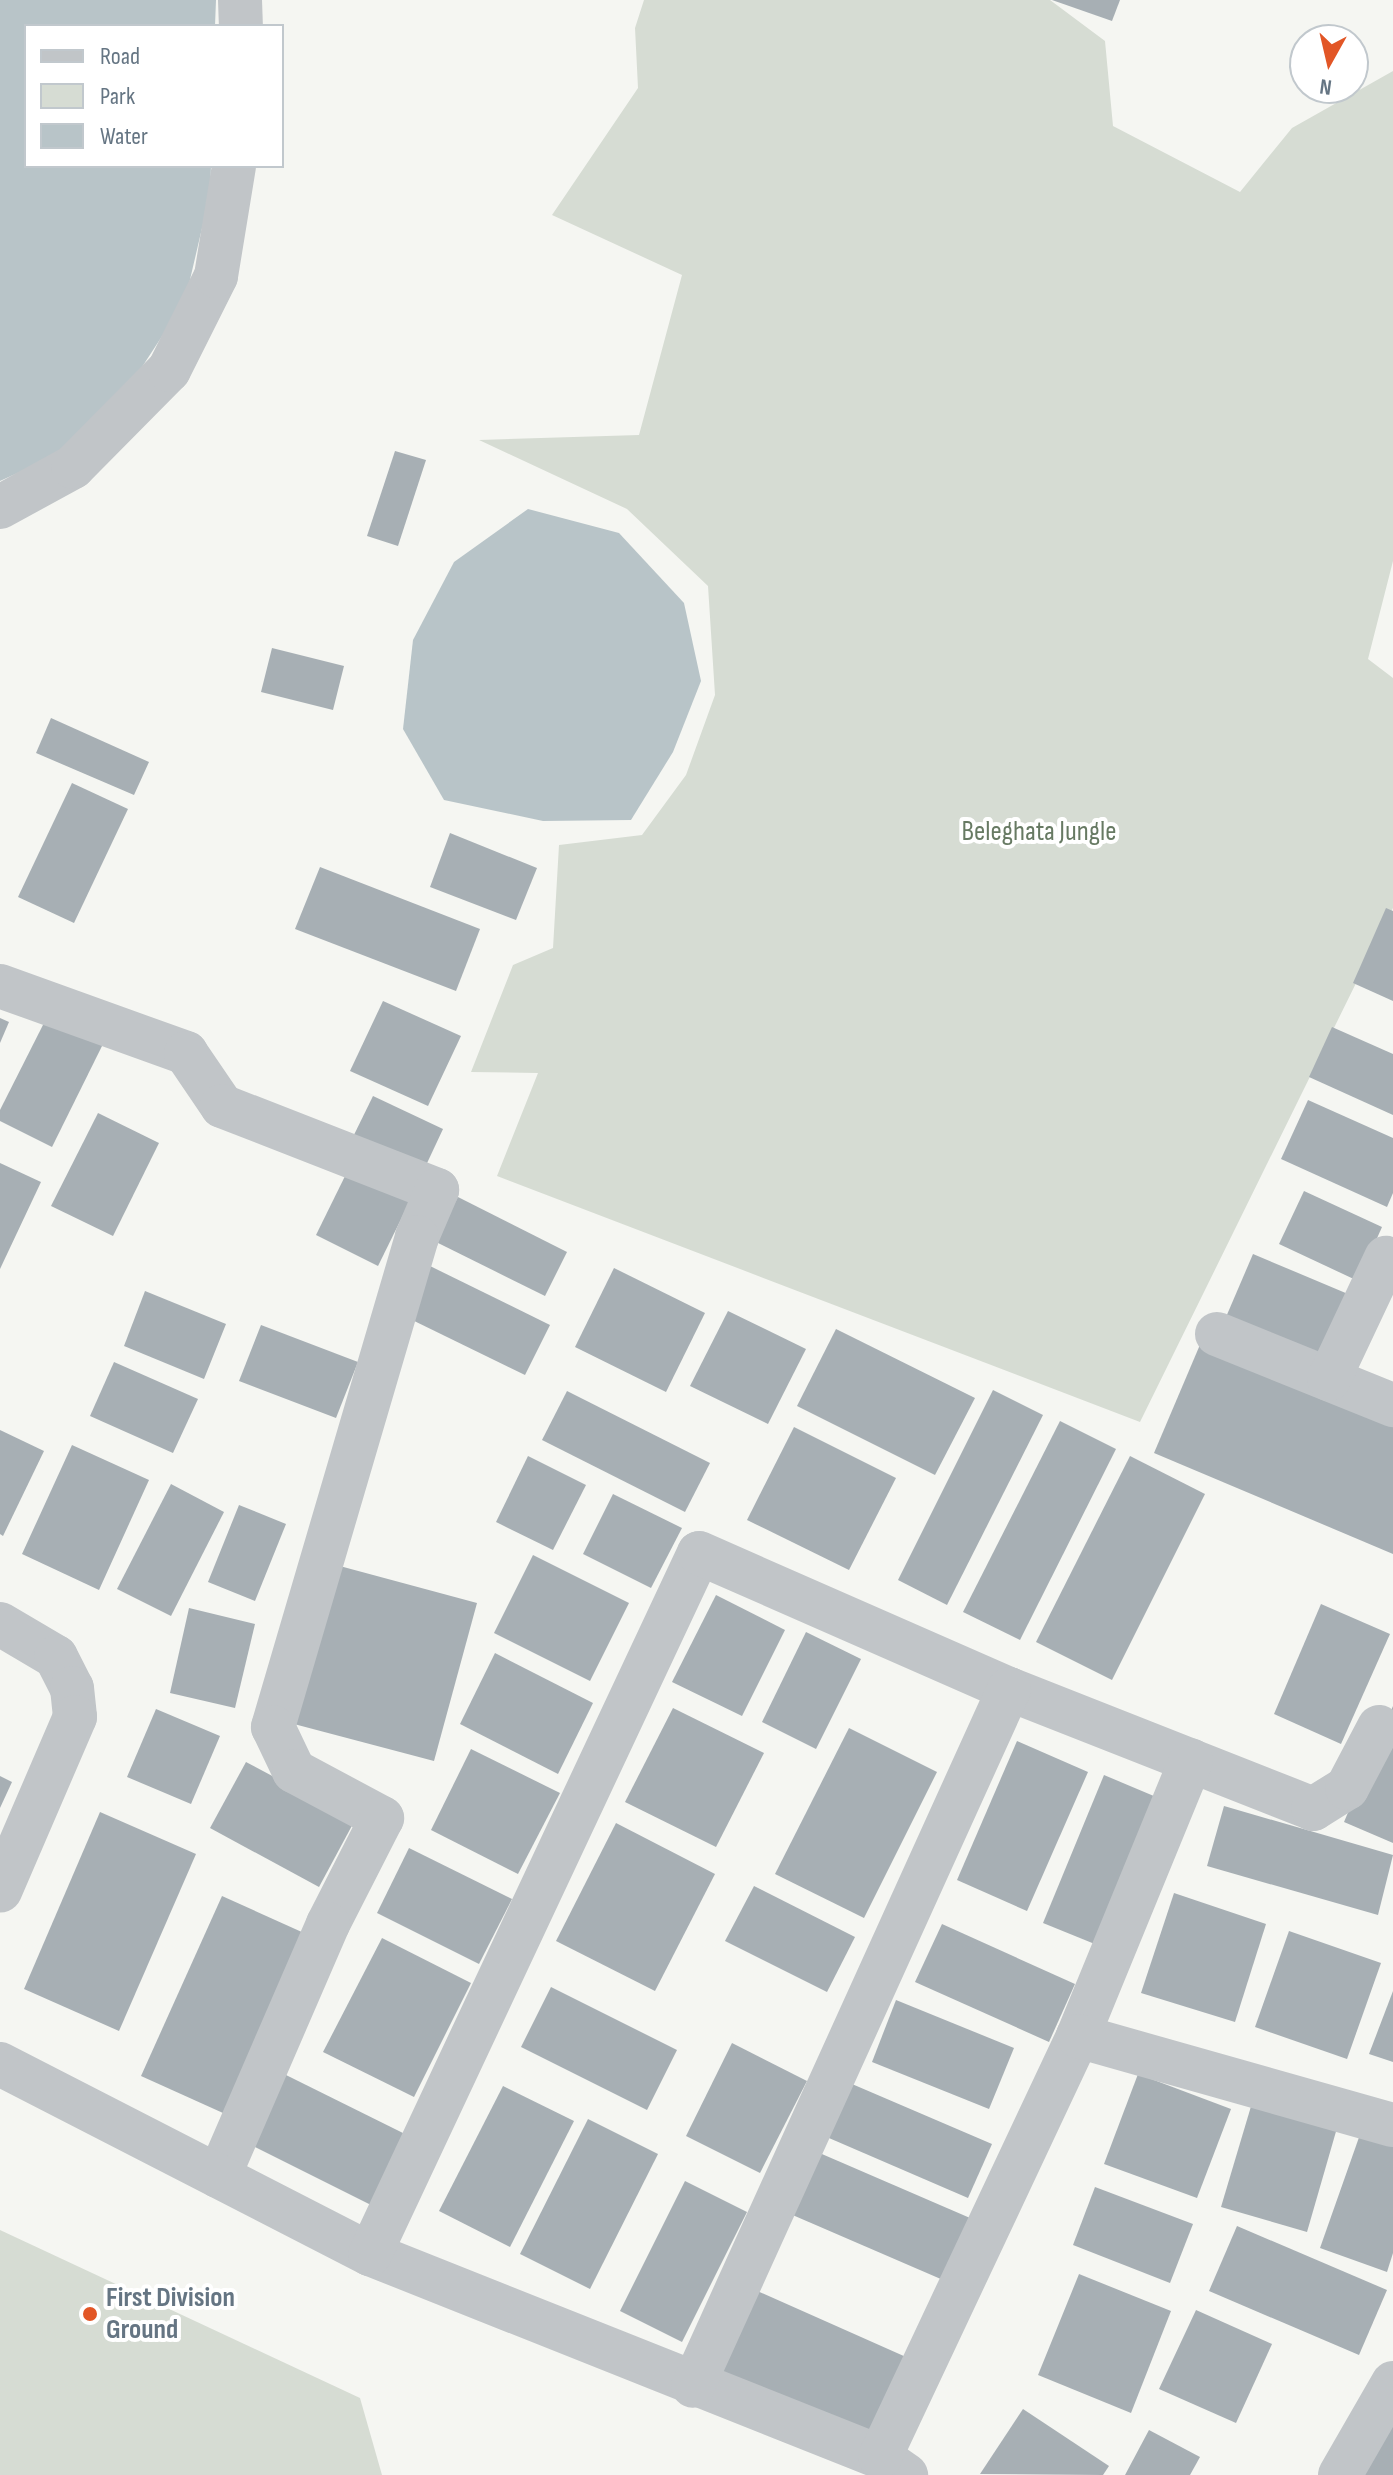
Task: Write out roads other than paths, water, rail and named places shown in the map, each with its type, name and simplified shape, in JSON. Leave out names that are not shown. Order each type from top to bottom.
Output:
[{"type":"street","points":[[240,0],[241,24]]},
{"type":"street","points":[[0,507],[73,467],[169,370],[216,276],[234,168]]},
{"type":"street","points":[[0,986],[186,1053],[222,1106],[437,1190],[413,1252],[273,1727],[294,1771],[382,1818],[328,1924],[219,2176]]},
{"type":"street","points":[[1329,1379],[1391,1255]]},
{"type":"street","points":[[1217,1334],[1393,1405]]},
{"type":"street","points":[[370,2254],[699,1553],[1009,1689],[1313,1809],[1347,1788],[1379,1727]]},
{"type":"street","points":[[0,1624],[56,1657],[72,1688],[75,1717],[0,1891]]},
{"type":"street","points":[[693,2386],[1009,1689]]},
{"type":"street","points":[[0,2064],[370,2254],[893,2466],[1078,2036],[1191,1760]]},
{"type":"street","points":[[1078,2036],[1393,2125]]},
{"type":"street","points":[[1340,2475],[1393,2383]]},
{"type":"water","points":[[0,0],[216,0],[215,24],[24,24],[24,168],[211,168],[210,194],[185,301],[127,390],[55,456],[0,481]]},
{"type":"water","points":[[528,509],[619,533],[684,603],[701,681],[673,752],[631,820],[543,821],[444,800],[403,729],[413,640],[454,562]]},
{"type":"place","name":"First Division Ground","points":[[90,2314]]},
{"type":"park label","name":"Beleghata Jungle","points":[[1039,832]]}]
